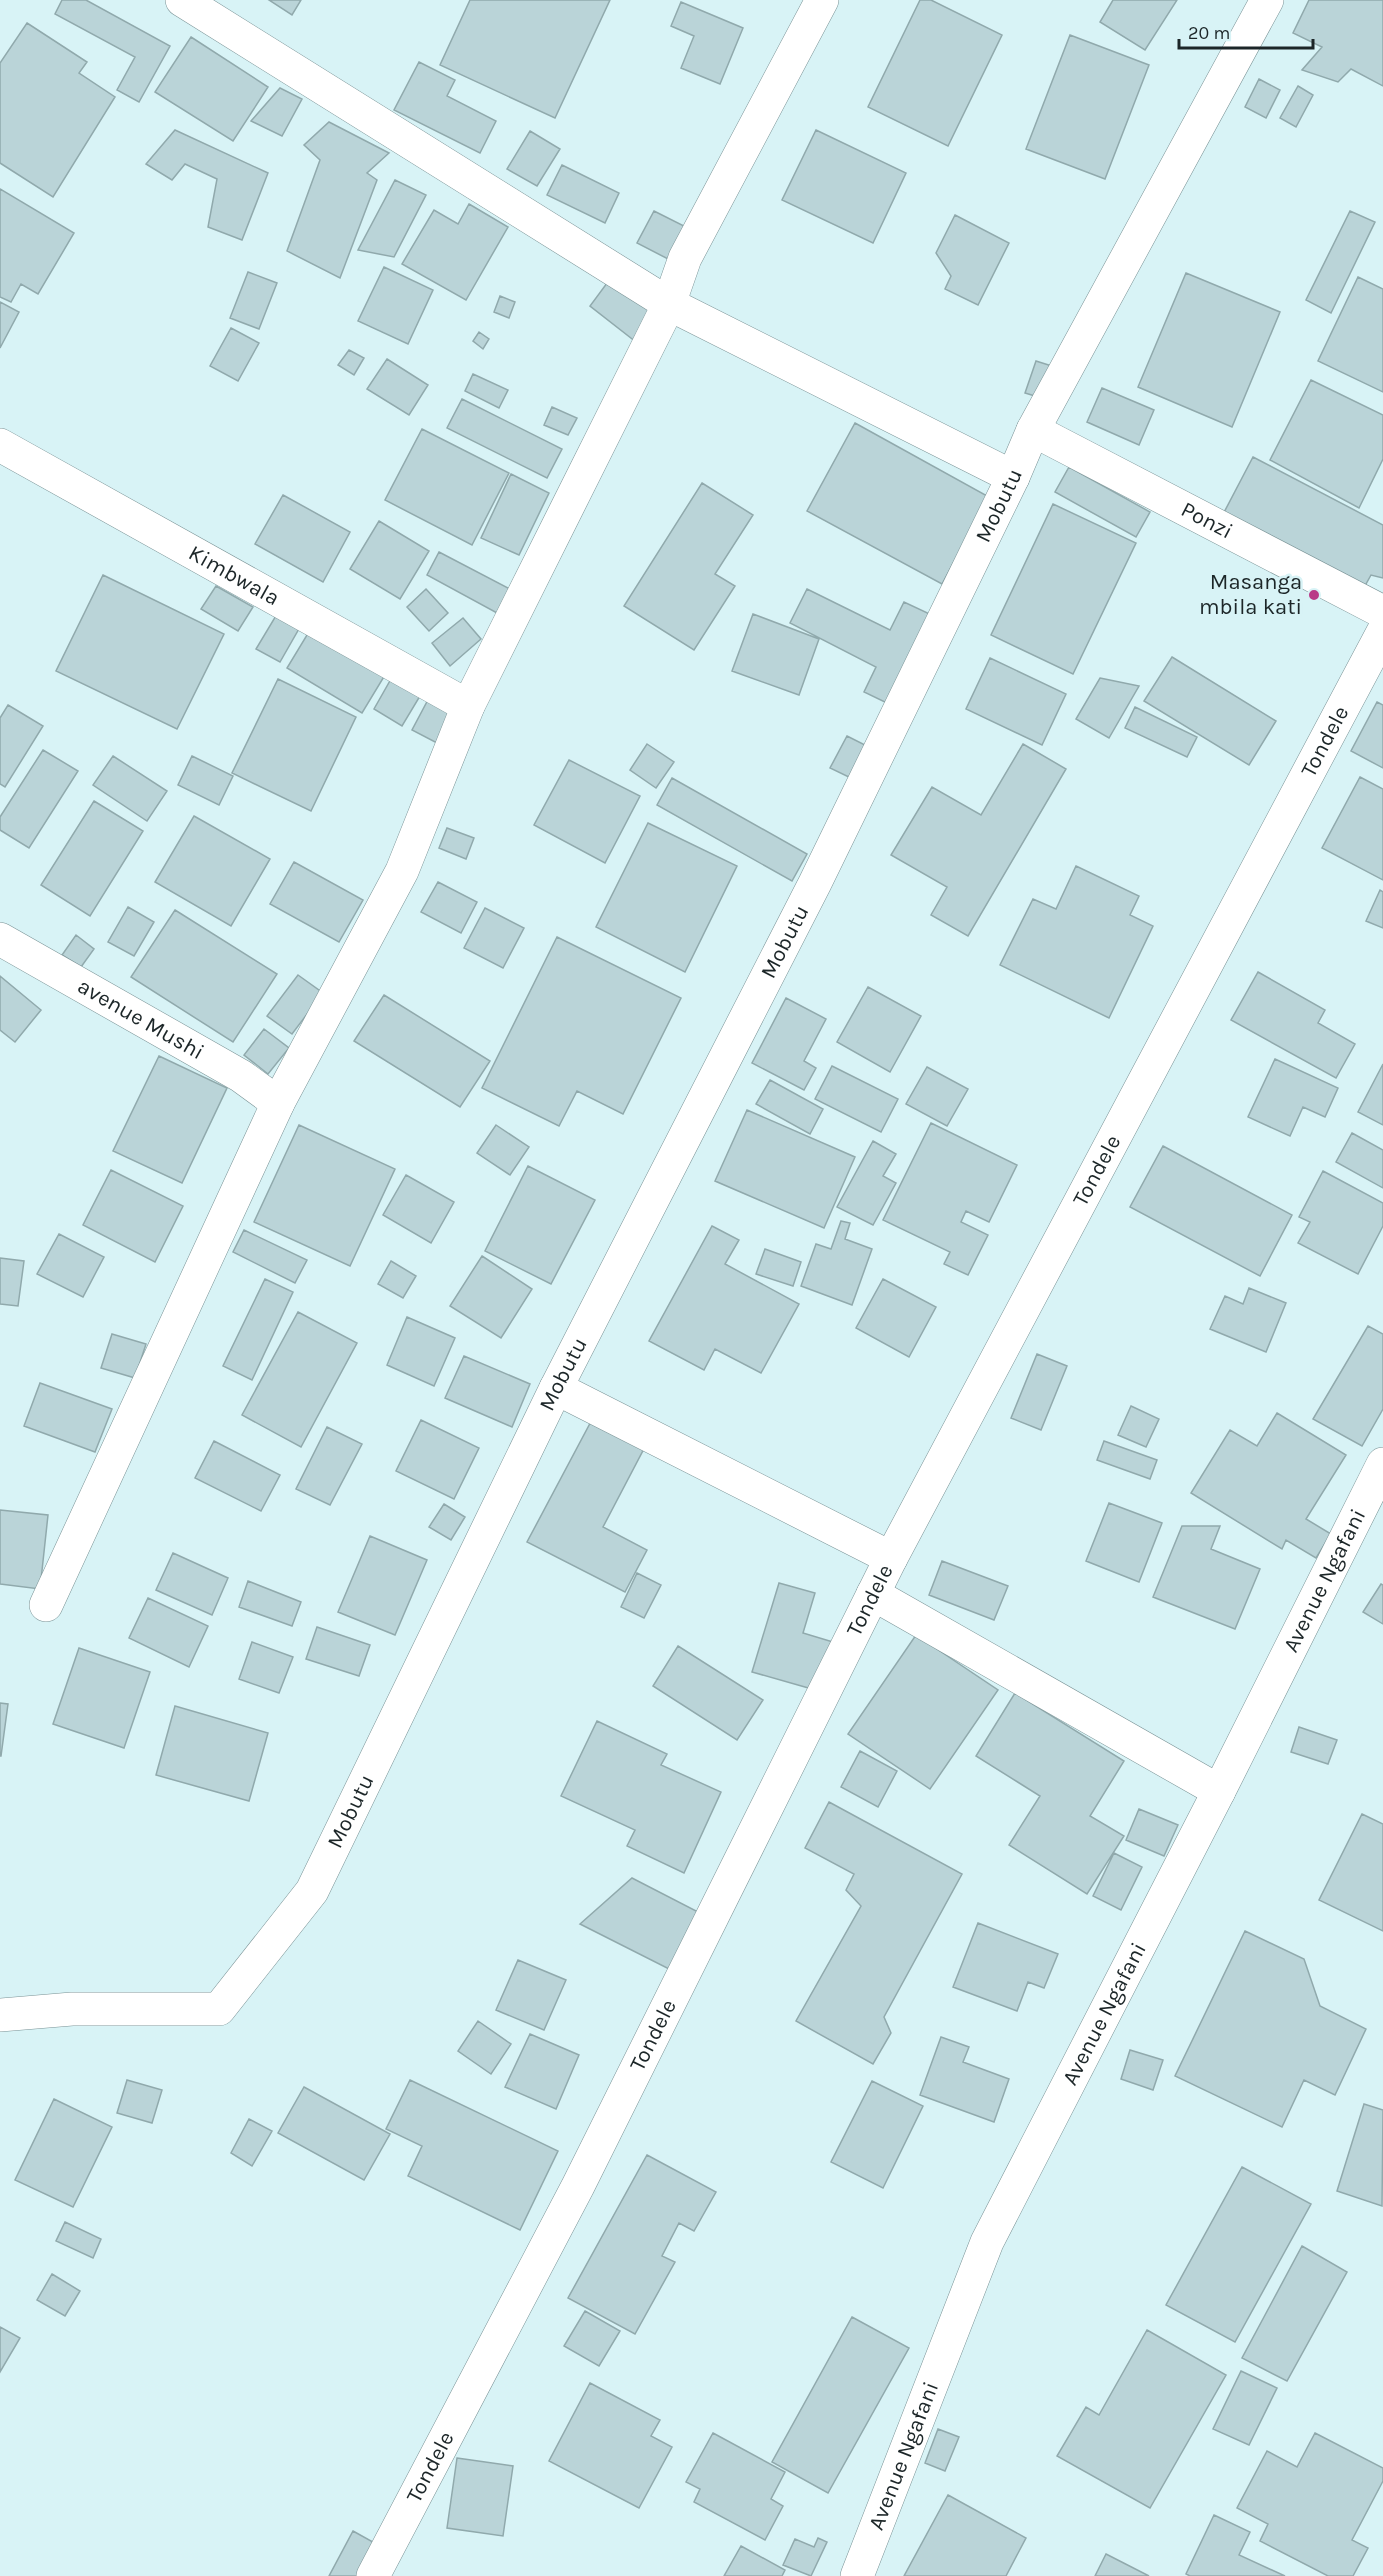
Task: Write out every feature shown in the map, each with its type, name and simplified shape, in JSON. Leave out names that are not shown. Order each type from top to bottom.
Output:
[{"type":"street","points":[[182,0],[669,304],[1013,477]]},
{"type":"street","points":[[46,1605],[278,1103],[402,871],[468,706],[669,304],[686,258],[822,0]]},
{"type":"street","name":"Mobutu","points":[[0,2015],[72,2009],[219,2009],[312,1891],[556,1388],[815,883],[1013,477],[1033,430],[1267,0]]},
{"type":"street","name":"Ponzi","points":[[1033,430],[1382,631]]},
{"type":"street","name":"Kimbwala","points":[[0,445],[468,706]]},
{"type":"street","name":"Tondele","points":[[373,2576],[579,2186],[891,1558],[1382,631]]},
{"type":"street","name":"avenue Mushi","points":[[0,939],[241,1076],[278,1103]]},
{"type":"street","points":[[556,1388],[891,1558]]},
{"type":"street","name":"Avenue Ngafani","points":[[857,2576],[987,2242],[1219,1791],[1383,1464]]},
{"type":"street","points":[[873,1594],[1219,1791]]},
{"type":"building","points":[[62,0],[86,0],[170,46],[139,102],[117,90],[135,57],[55,14]]},
{"type":"building","points":[[269,0],[301,0],[292,15]]},
{"type":"building","points":[[470,0],[610,0],[555,118],[440,65]]},
{"type":"building","points":[[920,0],[931,0],[1002,35],[948,146],[868,107]]},
{"type":"building","points":[[1113,0],[1177,0],[1145,50],[1100,22]]},
{"type":"building","points":[[1309,0],[1383,0],[1383,86],[1351,69],[1338,82],[1302,70],[1322,47],[1293,33]]},
{"type":"building","points":[[681,2],[743,28],[720,84],[681,68],[694,36],[671,26]]},
{"type":"building","points":[[27,23],[87,62],[79,73],[115,97],[53,197],[0,163],[0,63]]},
{"type":"building","points":[[1070,35],[1149,65],[1105,179],[1026,149]]},
{"type":"building","points":[[191,37],[268,87],[233,141],[155,92]]},
{"type":"building","points":[[419,62],[455,80],[447,96],[496,121],[480,153],[394,110]]},
{"type":"building","points":[[1259,79],[1280,90],[1266,118],[1245,107]]},
{"type":"building","points":[[1298,86],[1313,95],[1296,127],[1280,118]]},
{"type":"building","points":[[280,88],[302,99],[282,136],[251,121]]},
{"type":"building","points":[[329,122],[389,153],[367,173],[377,180],[340,278],[287,251],[320,160],[304,145]]},
{"type":"building","points":[[175,130],[268,173],[242,240],[208,227],[217,179],[185,164],[172,180],[146,164]]},
{"type":"building","points":[[816,130],[906,173],[873,243],[782,200]]},
{"type":"building","points":[[530,131],[560,149],[537,186],[507,169]]},
{"type":"building","points":[[562,165],[619,193],[605,223],[547,195]]},
{"type":"building","points":[[395,180],[426,195],[394,257],[358,250]]},
{"type":"building","points":[[0,189],[74,233],[38,294],[21,284],[11,302],[0,297]]},
{"type":"building","points":[[469,204],[508,227],[466,300],[402,264],[434,210],[458,224]]},
{"type":"building","points":[[654,211],[688,228],[672,261],[637,243]]},
{"type":"building","points":[[1350,211],[1375,222],[1331,313],[1306,300]]},
{"type":"building","points":[[955,215],[1009,243],[978,305],[945,289],[951,276],[936,253]]},
{"type":"building","points":[[384,267],[433,290],[408,344],[358,321]]},
{"type":"building","points":[[248,272],[277,283],[259,329],[230,318]]},
{"type":"building","points":[[1186,273],[1280,312],[1232,427],[1138,387]]},
{"type":"building","points":[[1358,277],[1383,289],[1383,392],[1318,361]]},
{"type":"building","points":[[610,279],[657,316],[636,342],[590,306]]},
{"type":"building","points":[[500,296],[515,302],[509,318],[494,312]]},
{"type":"building","points":[[0,302],[19,312],[0,348]]},
{"type":"building","points":[[231,328],[259,343],[238,381],[210,366]]},
{"type":"building","points":[[479,332],[489,339],[483,349],[473,341]]},
{"type":"building","points":[[349,350],[364,358],[354,375],[338,365]]},
{"type":"building","points":[[387,359],[428,385],[409,415],[367,389]]},
{"type":"building","points":[[1036,361],[1055,367],[1045,399],[1025,393]]},
{"type":"building","points":[[473,374],[508,390],[499,408],[465,391]]},
{"type":"building","points":[[1311,380],[1383,415],[1383,459],[1359,508],[1270,460]]},
{"type":"building","points":[[1102,388],[1154,410],[1139,445],[1087,422]]},
{"type":"building","points":[[462,399],[562,449],[547,478],[447,428]]},
{"type":"building","points":[[552,407],[577,418],[568,435],[544,425]]},
{"type":"building","points":[[855,423],[989,497],[942,584],[807,511]]},
{"type":"building","points":[[422,429],[509,473],[472,545],[385,500]]},
{"type":"building","points":[[1253,457],[1383,525],[1383,578],[1371,575],[1361,593],[1220,520]]},
{"type":"building","points":[[1069,467],[1150,512],[1136,537],[1055,492]]},
{"type":"building","points":[[511,474],[549,493],[519,555],[481,538]]},
{"type":"building","points":[[702,483],[753,515],[715,574],[735,586],[694,650],[624,606]]},
{"type":"building","points":[[283,495],[350,532],[323,582],[255,544]]},
{"type":"building","points":[[1053,504],[1136,543],[1073,674],[991,635]]},
{"type":"building","points":[[379,521],[429,551],[400,599],[350,569]]},
{"type":"building","points":[[439,552],[510,589],[497,613],[427,575]]},
{"type":"building","points":[[103,575],[224,634],[177,729],[56,671]]},
{"type":"building","points":[[216,586],[253,607],[238,631],[201,609]]},
{"type":"building","points":[[426,589],[448,613],[429,631],[407,607]]},
{"type":"building","points":[[807,589],[890,630],[904,602],[934,616],[889,704],[864,692],[876,667],[790,623]]},
{"type":"building","points":[[277,614],[300,627],[280,662],[256,649]]},
{"type":"building","points":[[753,614],[819,639],[799,695],[732,671]]},
{"type":"building","points":[[463,618],[481,639],[450,666],[432,643]]},
{"type":"building","points":[[310,630],[385,675],[362,713],[287,668]]},
{"type":"building","points":[[1172,657],[1276,721],[1249,765],[1144,701]]},
{"type":"building","points":[[990,658],[1066,694],[1042,745],[966,709]]},
{"type":"building","points":[[1100,678],[1139,686],[1109,738],[1076,719]]},
{"type":"building","points":[[278,679],[356,717],[311,811],[232,773]]},
{"type":"building","points":[[391,679],[420,696],[402,726],[374,709]]},
{"type":"building","points":[[430,696],[455,710],[437,743],[412,730]]},
{"type":"building","points":[[1377,702],[1383,705],[1383,768],[1351,751]]},
{"type":"building","points":[[8,705],[43,726],[5,787],[0,784],[0,718]]},
{"type":"building","points":[[1135,707],[1197,737],[1187,757],[1125,728]]},
{"type":"building","points":[[847,736],[871,748],[855,780],[830,768]]},
{"type":"building","points":[[647,744],[674,762],[656,788],[630,770]]},
{"type":"building","points":[[1023,744],[1066,769],[968,936],[931,915],[947,887],[891,855],[932,787],[981,815]]},
{"type":"building","points":[[43,750],[78,771],[29,848],[0,830],[0,817]]},
{"type":"building","points":[[113,756],[167,791],[147,821],[93,785]]},
{"type":"building","points":[[192,756],[233,776],[219,805],[178,785]]},
{"type":"building","points":[[569,760],[640,796],[605,863],[534,825]]},
{"type":"building","points":[[1360,777],[1383,789],[1383,880],[1322,848]]},
{"type":"building","points":[[672,778],[807,854],[792,881],[657,805]]},
{"type":"building","points":[[94,801],[143,831],[90,916],[41,885]]},
{"type":"building","points":[[194,816],[270,859],[231,926],[155,882]]},
{"type":"building","points":[[648,823],[737,866],[685,972],[596,927]]},
{"type":"building","points":[[447,828],[474,838],[466,859],[439,848]]},
{"type":"building","points":[[294,862],[363,900],[339,942],[270,904]]},
{"type":"building","points":[[1076,866],[1139,896],[1130,915],[1153,926],[1109,1018],[1000,965],[1033,899],[1056,909]]},
{"type":"building","points":[[438,882],[477,902],[461,933],[421,912]]},
{"type":"building","points":[[1380,890],[1383,892],[1383,928],[1366,921]]},
{"type":"building","points":[[128,907],[154,922],[134,956],[108,942]]},
{"type":"building","points":[[485,908],[524,928],[503,968],[464,948]]},
{"type":"building","points":[[175,910],[277,974],[233,1042],[131,977]]},
{"type":"building","points":[[76,935],[94,949],[81,967],[62,955]]},
{"type":"building","points":[[557,937],[681,998],[623,1114],[577,1091],[559,1126],[482,1088]]},
{"type":"building","points":[[1258,972],[1325,1010],[1318,1023],[1355,1044],[1336,1078],[1231,1020]]},
{"type":"building","points":[[298,975],[323,993],[292,1034],[267,1016]]},
{"type":"building","points":[[0,976],[41,1010],[15,1042],[0,1030]]},
{"type":"building","points":[[868,987],[921,1016],[890,1072],[837,1042]]},
{"type":"building","points":[[384,995],[490,1061],[460,1107],[354,1041]]},
{"type":"building","points":[[786,998],[826,1019],[804,1061],[816,1068],[804,1090],[752,1063]]},
{"type":"building","points":[[264,1029],[289,1048],[268,1074],[244,1055]]},
{"type":"building","points":[[159,1056],[227,1088],[182,1183],[113,1151]]},
{"type":"building","points":[[1275,1059],[1338,1088],[1325,1117],[1303,1107],[1290,1136],[1248,1117]]},
{"type":"building","points":[[1383,1064],[1383,1125],[1358,1112]]},
{"type":"building","points":[[832,1066],[898,1099],[881,1132],[815,1099]]},
{"type":"building","points":[[927,1067],[968,1089],[947,1126],[906,1104]]},
{"type":"building","points":[[770,1080],[823,1109],[810,1134],[756,1104]]},
{"type":"building","points":[[747,1110],[855,1157],[824,1228],[715,1181]]},
{"type":"building","points":[[931,1123],[1017,1165],[989,1222],[966,1211],[961,1222],[988,1235],[968,1275],[944,1264],[950,1252],[883,1220]]},
{"type":"building","points":[[299,1125],[395,1169],[350,1266],[254,1222]]},
{"type":"building","points":[[496,1125],[529,1147],[510,1175],[477,1153]]},
{"type":"building","points":[[1352,1133],[1383,1150],[1383,1188],[1336,1162]]},
{"type":"building","points":[[873,1141],[896,1154],[883,1176],[896,1183],[873,1225],[837,1207]]},
{"type":"building","points":[[1163,1146],[1292,1215],[1260,1276],[1130,1207]]},
{"type":"building","points":[[528,1166],[595,1200],[551,1284],[485,1251]]},
{"type":"building","points":[[111,1170],[183,1206],[155,1262],[83,1225]]},
{"type":"building","points":[[1323,1171],[1383,1203],[1383,1226],[1358,1274],[1298,1243],[1310,1222],[1299,1217]]},
{"type":"building","points":[[406,1175],[454,1202],[431,1243],[383,1215]]},
{"type":"building","points":[[841,1221],[850,1223],[845,1239],[872,1249],[852,1305],[801,1286],[816,1244],[831,1249]]},
{"type":"building","points":[[712,1226],[739,1240],[725,1264],[799,1304],[761,1373],[715,1349],[704,1370],[649,1341]]},
{"type":"building","points":[[244,1230],[307,1260],[295,1283],[233,1252]]},
{"type":"building","points":[[59,1234],[104,1257],[83,1297],[37,1274]]},
{"type":"building","points":[[765,1249],[801,1262],[793,1286],[756,1274]]},
{"type":"building","points":[[482,1256],[532,1289],[501,1338],[450,1306]]},
{"type":"building","points":[[0,1258],[24,1261],[18,1306],[0,1304]]},
{"type":"building","points":[[391,1261],[416,1276],[403,1298],[378,1284]]},
{"type":"building","points":[[265,1279],[293,1292],[252,1380],[223,1366]]},
{"type":"building","points":[[883,1279],[936,1307],[909,1357],[856,1328]]},
{"type":"building","points":[[1249,1288],[1286,1303],[1266,1352],[1210,1329],[1225,1296],[1243,1304]]},
{"type":"building","points":[[298,1312],[357,1343],[301,1447],[242,1415]]},
{"type":"building","points":[[407,1317],[455,1338],[434,1386],[387,1365]]},
{"type":"building","points":[[1368,1326],[1383,1334],[1383,1409],[1362,1446],[1313,1419]]},
{"type":"building","points":[[112,1334],[146,1344],[135,1378],[101,1368]]},
{"type":"building","points":[[1037,1354],[1067,1366],[1041,1430],[1011,1418]]},
{"type":"building","points":[[464,1356],[530,1384],[512,1427],[445,1398]]},
{"type":"building","points":[[40,1383],[112,1409],[95,1452],[24,1426]]},
{"type":"building","points":[[1131,1406],[1159,1419],[1146,1447],[1118,1435]]},
{"type":"building","points":[[1277,1413],[1346,1455],[1306,1519],[1331,1534],[1316,1558],[1286,1540],[1282,1549],[1191,1493],[1230,1430],[1257,1446]]},
{"type":"building","points":[[595,1414],[648,1441],[603,1527],[647,1550],[625,1592],[527,1542]]},
{"type":"building","points":[[421,1420],[479,1448],[454,1499],[396,1471]]},
{"type":"building","points":[[327,1427],[362,1444],[330,1505],[296,1489]]},
{"type":"building","points":[[214,1441],[280,1475],[261,1511],[195,1478]]},
{"type":"building","points":[[1104,1441],[1157,1460],[1150,1479],[1097,1460]]},
{"type":"building","points":[[1109,1503],[1162,1523],[1139,1582],[1086,1561]]},
{"type":"building","points":[[444,1504],[465,1517],[451,1540],[429,1527]]},
{"type":"building","points":[[0,1510],[48,1515],[40,1589],[0,1584]]},
{"type":"building","points":[[1182,1526],[1220,1526],[1211,1549],[1260,1569],[1235,1629],[1153,1597]]},
{"type":"building","points":[[370,1536],[427,1560],[395,1635],[338,1612]]},
{"type":"building","points":[[173,1553],[228,1578],[212,1615],[156,1590]]},
{"type":"building","points":[[942,1561],[1008,1586],[994,1620],[929,1595]]},
{"type":"building","points":[[637,1573],[661,1585],[644,1618],[621,1607]]},
{"type":"building","points":[[248,1581],[301,1602],[292,1626],[239,1607]]},
{"type":"building","points":[[779,1583],[815,1593],[803,1633],[833,1642],[819,1691],[752,1672]]},
{"type":"building","points":[[1381,1584],[1383,1585],[1383,1624],[1363,1612]]},
{"type":"building","points":[[148,1598],[208,1626],[189,1667],[129,1638]]},
{"type":"building","points":[[317,1627],[370,1645],[359,1676],[306,1659]]},
{"type":"building","points":[[916,1635],[998,1690],[930,1789],[848,1734]]},
{"type":"building","points":[[252,1642],[293,1657],[279,1693],[239,1679]]},
{"type":"building","points":[[678,1646],[763,1700],[737,1740],[653,1686]]},
{"type":"building","points":[[79,1648],[150,1672],[124,1748],[53,1724]]},
{"type":"building","points":[[1015,1693],[1124,1761],[1090,1816],[1124,1836],[1087,1894],[1009,1845],[1040,1796],[976,1756]]},
{"type":"building","points":[[0,1703],[8,1704],[1,1756],[0,1756]]},
{"type":"building","points":[[175,1706],[268,1733],[249,1801],[156,1775]]},
{"type":"building","points":[[597,1721],[667,1754],[661,1765],[721,1792],[684,1873],[627,1846],[635,1830],[561,1796]]},
{"type":"building","points":[[1299,1727],[1337,1740],[1328,1764],[1291,1752]]},
{"type":"building","points":[[860,1751],[897,1771],[878,1807],[841,1787]]},
{"type":"building","points":[[829,1802],[962,1874],[884,2017],[891,2033],[873,2064],[796,2021],[861,1906],[846,1890],[854,1874],[805,1848]]},
{"type":"building","points":[[1139,1809],[1178,1825],[1164,1856],[1126,1840]]},
{"type":"building","points":[[1362,1814],[1383,1824],[1383,1931],[1319,1900]]},
{"type":"building","points":[[1114,1853],[1142,1867],[1121,1910],[1093,1896]]},
{"type":"building","points":[[632,1878],[704,1915],[675,1972],[580,1924]]},
{"type":"building","points":[[978,1923],[1058,1954],[1044,1988],[1028,1982],[1017,2011],[953,1987]]},
{"type":"building","points":[[1245,1931],[1304,1959],[1320,2006],[1366,2029],[1335,2095],[1304,2080],[1282,2127],[1175,2076]]},
{"type":"building","points":[[518,1960],[566,1980],[544,2030],[496,2010]]},
{"type":"building","points":[[478,2021],[511,2044],[491,2074],[458,2051]]},
{"type":"building","points":[[530,2034],[579,2055],[556,2109],[505,2087]]},
{"type":"building","points":[[941,2037],[969,2047],[963,2062],[1009,2079],[994,2122],[920,2095]]},
{"type":"building","points":[[1130,2050],[1163,2060],[1153,2090],[1121,2079]]},
{"type":"building","points":[[127,2080],[162,2090],[152,2123],[117,2113]]},
{"type":"building","points":[[410,2080],[558,2151],[520,2230],[408,2176],[422,2146],[386,2129]]},
{"type":"building","points":[[872,2081],[923,2106],[883,2188],[831,2162]]},
{"type":"building","points":[[304,2087],[390,2134],[364,2180],[278,2133]]},
{"type":"building","points":[[54,2099],[112,2127],[73,2207],[15,2180]]},
{"type":"building","points":[[1364,2104],[1383,2110],[1382,2206],[1337,2191]]},
{"type":"building","points":[[249,2119],[272,2131],[252,2166],[231,2153]]},
{"type":"building","points":[[647,2155],[716,2192],[694,2231],[679,2223],[662,2256],[675,2262],[635,2334],[568,2298]]},
{"type":"building","points":[[1242,2167],[1311,2204],[1235,2342],[1166,2305]]},
{"type":"building","points":[[65,2222],[101,2239],[93,2258],[56,2241]]},
{"type":"building","points":[[1302,2246],[1347,2272],[1287,2381],[1242,2358]]},
{"type":"building","points":[[52,2274],[80,2291],[65,2316],[37,2300]]},
{"type":"building","points":[[585,2311],[620,2331],[599,2366],[564,2346]]},
{"type":"building","points":[[852,2317],[909,2348],[828,2493],[772,2462]]},
{"type":"building","points":[[0,2327],[20,2338],[0,2372]]},
{"type":"building","points":[[1147,2330],[1226,2375],[1150,2508],[1057,2456],[1086,2407],[1099,2415]]},
{"type":"building","points":[[1241,2371],[1277,2388],[1249,2445],[1213,2429]]},
{"type":"building","points":[[590,2383],[660,2420],[651,2436],[672,2447],[639,2508],[549,2461]]},
{"type":"building","points":[[938,2429],[959,2437],[945,2471],[925,2463]]},
{"type":"building","points":[[713,2433],[785,2472],[771,2499],[783,2506],[765,2540],[694,2502],[700,2489],[686,2482]]},
{"type":"building","points":[[1315,2433],[1383,2468],[1383,2481],[1352,2540],[1368,2548],[1353,2576],[1328,2576],[1260,2541],[1268,2524],[1237,2508],[1267,2451],[1297,2467]]},
{"type":"building","points":[[457,2458],[513,2466],[503,2536],[447,2528]]},
{"type":"building","points":[[948,2495],[1026,2538],[1006,2576],[904,2576]]},
{"type":"building","points":[[1214,2515],[1250,2532],[1239,2555],[1285,2576],[1190,2576],[1186,2574]]},
{"type":"building","points":[[353,2531],[380,2546],[364,2576],[329,2576]]},
{"type":"building","points":[[818,2538],[827,2542],[811,2576],[783,2565],[795,2539],[814,2547]]},
{"type":"building","points":[[741,2546],[785,2570],[782,2576],[724,2576]]},
{"type":"building","points":[[1106,2554],[1149,2576],[1095,2576]]},
{"type":"place","name":"Masanga mbila kati","points":[[1314,595]]}]
